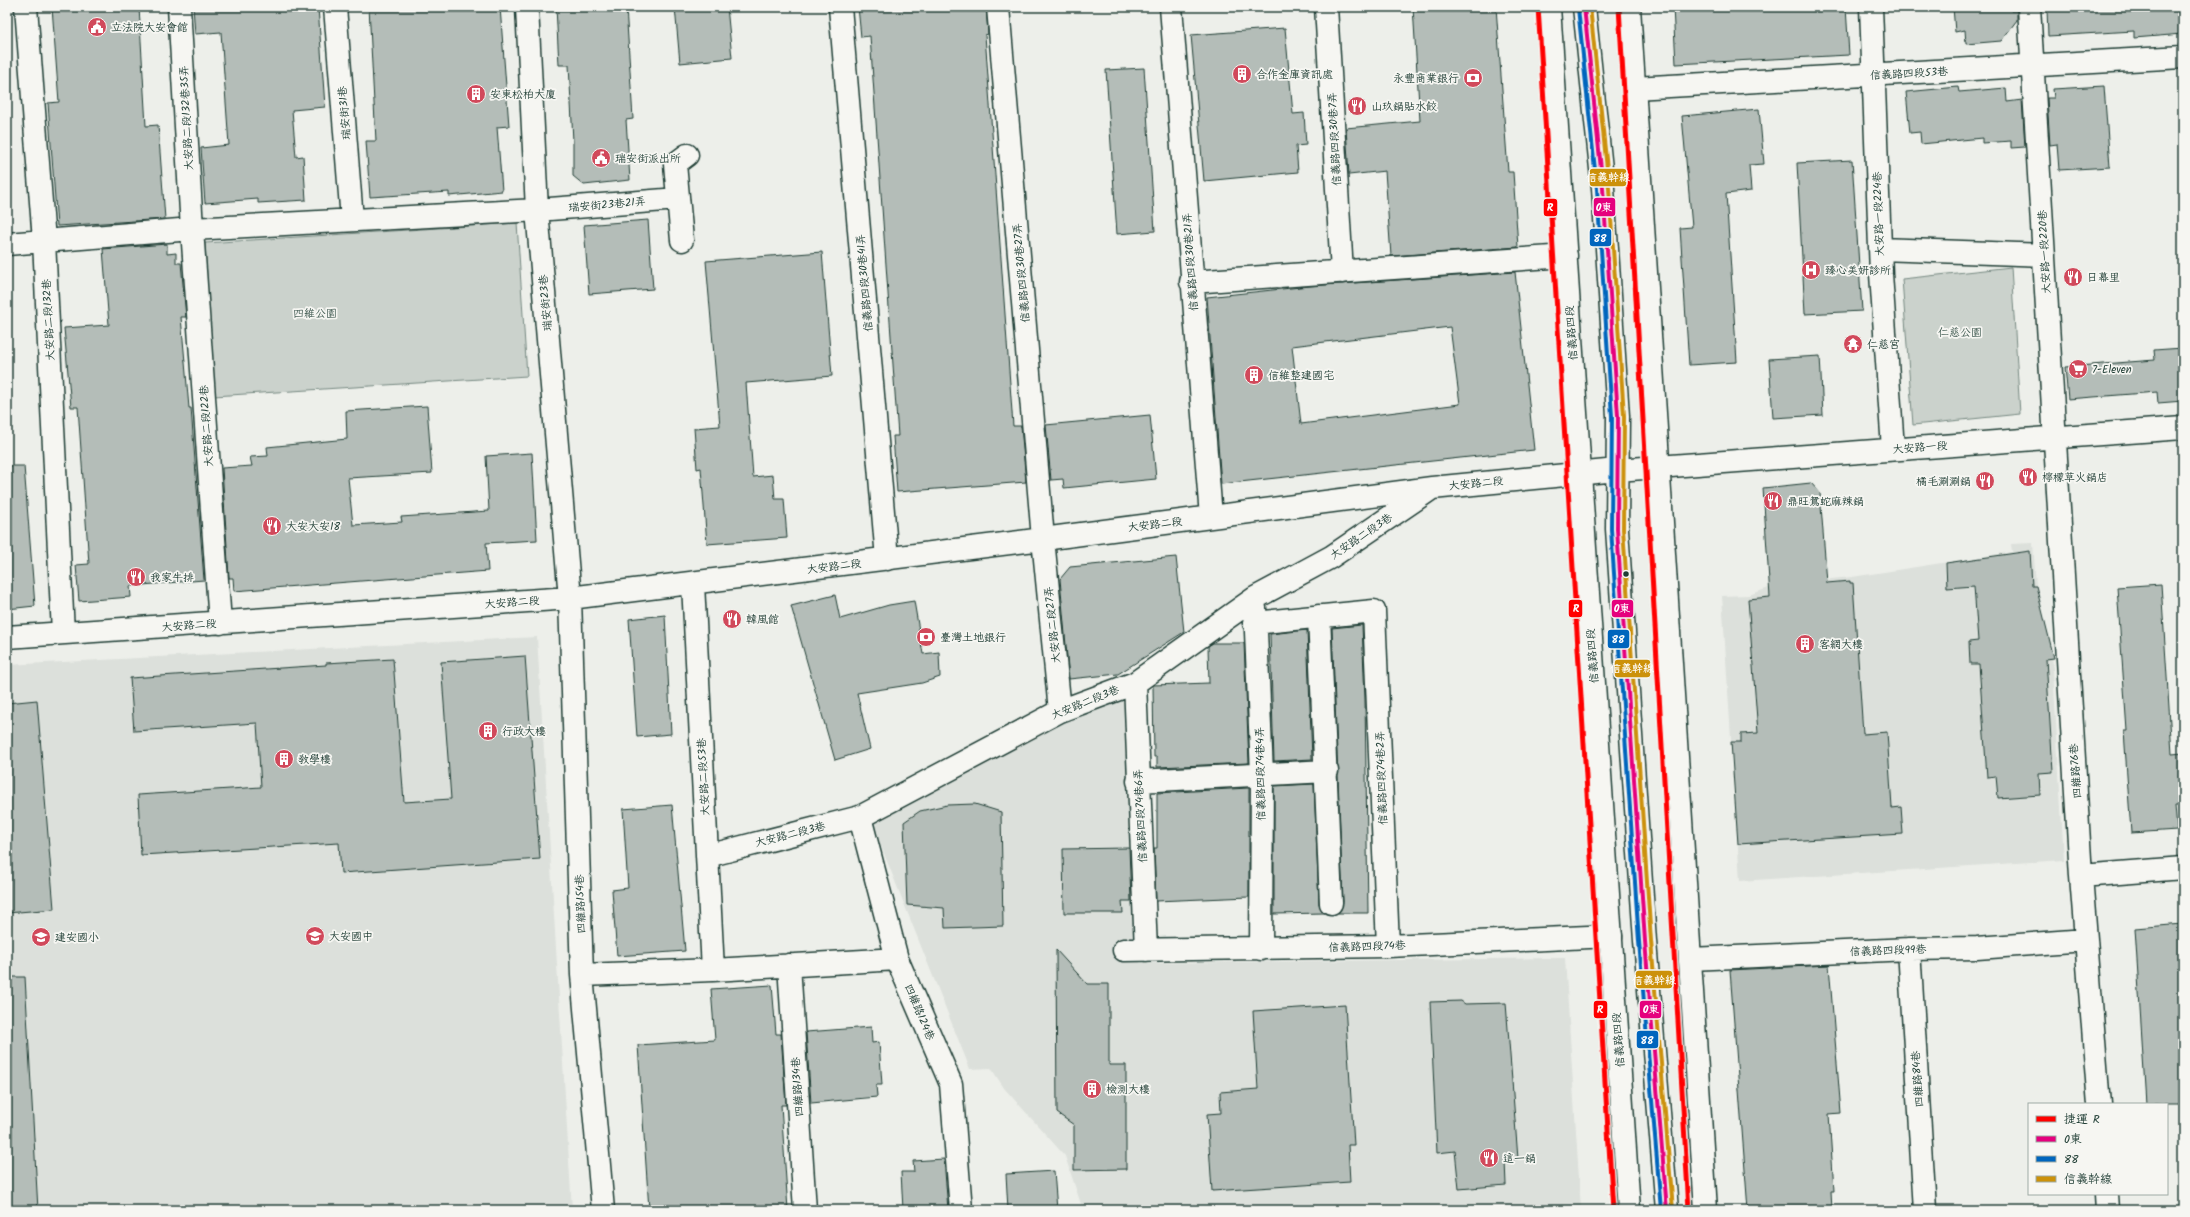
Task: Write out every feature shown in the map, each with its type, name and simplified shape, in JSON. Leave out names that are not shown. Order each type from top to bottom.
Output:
[{"type":"street","name":"大安路二段132巷","points":[[26,7],[44,241],[63,633]]},
{"type":"street","name":"大安路二段132巷35弄","points":[[179,7],[192,229]]},
{"type":"street","name":"瑞安街31巷","points":[[335,7],[352,220]]},
{"type":"street","name":"瑞安街23巷","points":[[527,7],[536,210],[570,598]]},
{"type":"street","name":"信義路四段30巷41弄","points":[[840,7],[887,559]]},
{"type":"street","name":"信義路四段30巷27弄","points":[[998,7],[1043,539]]},
{"type":"street","name":"信義路四段30巷21弄","points":[[1171,7],[1191,282],[1211,517]]},
{"type":"street","name":"信義路四段30巷7弄","points":[[1326,7],[1342,272]]},
{"type":"street","name":"信義路四段","points":[[1549,7],[1629,1210]]},
{"type":"street","points":[[1584,7],[1603,188],[1618,416],[1617,529],[1643,917],[1667,1210]]},
{"type":"street","points":[[1629,7],[1706,1210]]},
{"type":"street","name":"大安路一段224巷","points":[[1871,7],[1880,249],[1893,449]]},
{"type":"street","name":"大安路一段220巷","points":[[2028,7],[2033,67],[2054,437]]},
{"type":"street","name":"信義路四段53巷","points":[[1634,88],[2033,67],[2183,57]]},
{"type":"street","points":[[682,240],[675,164],[688,155]]},
{"type":"street","name":"瑞安街23巷21弄","points":[[7,244],[192,229],[536,210],[678,199]]},
{"type":"street","name":"大安路二段122巷","points":[[192,229],[220,623]]},
{"type":"street","points":[[1880,249],[2044,255]]},
{"type":"street","points":[[1191,282],[1566,256]]},
{"type":"street","name":"大安路一段","points":[[1658,467],[2183,428]]},
{"type":"street","name":"四維路76巷","points":[[2054,437],[2081,876],[2099,1103]]},
{"type":"street","name":"大安路二段","points":[[7,637],[570,598],[693,584],[1432,488],[1580,473],[1658,467]]},
{"type":"street","name":"大安路二段3巷","points":[[707,856],[860,817],[1060,711],[1135,683],[1255,598],[1331,557],[1432,488]]},
{"type":"street","name":"大安路二段27弄","points":[[1043,539],[1060,711]]},
{"type":"street","name":"大安路二段53巷","points":[[693,584],[713,970]]},
{"type":"street","name":"四維路154巷","points":[[570,598],[582,975],[604,1210]]},
{"type":"street","name":"信義路四段74巷4弄","points":[[1255,598],[1254,623],[1262,774],[1261,949]]},
{"type":"street","name":"信義路四段74巷2弄","points":[[1318,616],[1374,611],[1388,946]]},
{"type":"street","points":[[1254,623],[1318,616],[1327,771],[1331,903]]},
{"type":"street","name":"信義路四段74巷6弄","points":[[1135,683],[1146,950]]},
{"type":"street","points":[[1138,781],[1327,771]]},
{"type":"street","name":"四維路124巷","points":[[860,817],[897,959],[951,1084],[961,1210]]},
{"type":"street","points":[[2081,876],[2183,868]]},
{"type":"street","name":"信義路四段74巷","points":[[1124,950],[1388,946],[1611,936]]},
{"type":"street","name":"信義路四段99巷","points":[[1690,959],[1909,948],[1978,948],[2086,940]]},
{"type":"street","name":"四維路84巷","points":[[1909,948],[1926,1210]]},
{"type":"street","points":[[582,975],[713,970],[897,959]]},
{"type":"street","name":"四維路134巷","points":[[789,965],[805,1210]]},
{"type":"street","points":[[2107,1195],[2108,1210]]},
{"type":"shaded area","points":[[2033,543],[2036,586],[2052,653],[2064,860],[1740,881],[1722,596],[1749,595],[1780,584],[1852,577],[2012,552],[2011,544]]},
{"type":"shaded area","name":"大安國中","points":[[537,637],[572,1210],[7,1210],[7,665]]},
{"type":"shaded area","points":[[1134,688],[1140,963],[1565,958],[1581,1210],[1083,1210],[1065,1156],[1004,1088],[991,1068],[970,1069],[873,826],[881,813]]},
{"type":"green space","name":"四維公園","points":[[517,223],[527,376],[214,396],[205,243]]},
{"type":"green space","name":"仁慈公園","points":[[2011,267],[2020,414],[1913,425],[1902,279]]},
{"type":"building","points":[[52,7],[139,7],[146,126],[158,125],[165,219],[57,226],[48,103],[59,102]]},
{"type":"building","points":[[193,7],[318,7],[325,107],[292,110],[296,157],[303,156],[306,200],[258,203],[258,199],[205,203],[201,148],[229,145],[221,32],[195,34]]},
{"type":"building","points":[[369,7],[500,7],[509,126],[497,127],[502,191],[449,196],[449,192],[370,197],[366,141],[376,141]]},
{"type":"building","points":[[556,7],[626,7],[633,119],[626,120],[630,180],[584,185],[573,176],[573,141],[569,65],[559,65]]},
{"type":"building","points":[[675,7],[727,7],[732,58],[680,63]]},
{"type":"building","points":[[858,7],[986,7],[988,34],[985,35],[1013,426],[1021,426],[1026,482],[897,492],[893,436],[898,436],[870,36],[861,37]]},
{"type":"building","points":[[1413,7],[1496,7],[1508,172],[1513,172],[1518,247],[1391,256],[1385,171],[1349,175],[1346,128],[1420,121]]},
{"type":"building","points":[[1673,7],[1846,7],[1849,55],[1676,64]]},
{"type":"building","points":[[1953,7],[2010,7],[2011,11],[2017,11],[2017,20],[2001,41],[1966,44],[1965,30],[1955,32]]},
{"type":"building","points":[[2068,7],[2183,7],[2183,34],[2134,38],[2134,31],[2048,36],[2047,9]]},
{"type":"building","name":"合作金庫資訊處","points":[[1285,28],[1293,114],[1304,113],[1306,145],[1296,146],[1298,172],[1204,181],[1191,35]]},
{"type":"building","points":[[1144,68],[1155,231],[1117,234],[1106,70]]},
{"type":"building","points":[[2104,86],[2110,167],[2059,170],[2057,144],[2050,145],[2047,98],[2054,98],[2053,89]]},
{"type":"building","points":[[1958,87],[1959,92],[2006,88],[2007,102],[2022,100],[2025,147],[2011,148],[2011,141],[1982,143],[1982,138],[1921,144],[1920,132],[1910,133],[1906,92]]},
{"type":"building","points":[[1759,109],[1764,164],[1749,165],[1751,191],[1726,194],[1737,362],[1689,365],[1680,228],[1692,227],[1682,116]]},
{"type":"building","points":[[1852,160],[1862,311],[1805,314],[1797,163]]},
{"type":"building","points":[[648,220],[653,289],[589,294],[584,225]]},
{"type":"building","points":[[167,244],[167,254],[176,253],[176,263],[181,263],[186,317],[181,317],[189,408],[191,408],[204,580],[130,586],[131,597],[79,601],[76,565],[89,564],[78,407],[71,407],[64,328],[109,325],[103,249]]},
{"type":"building","points":[[822,252],[832,376],[746,383],[753,477],[773,475],[775,499],[784,499],[787,538],[707,544],[701,468],[697,469],[694,428],[720,426],[706,261]]},
{"type":"building","name":"信維整建國宅","points":[[1515,272],[1534,450],[1221,484],[1207,297],[1310,286]],"holes":[[[1450,327],[1460,404],[1301,424],[1292,346]]]},
{"type":"building","points":[[2183,348],[2183,401],[2158,403],[2157,392],[2068,399],[2065,367],[2155,360],[2154,350]]},
{"type":"building","points":[[1820,356],[1823,415],[1773,418],[1769,359]]},
{"type":"building","points":[[427,406],[432,473],[348,478],[353,525],[402,522],[401,517],[489,511],[486,456],[532,453],[537,540],[486,543],[488,571],[234,591],[233,578],[229,578],[222,468],[252,466],[250,457],[268,456],[267,447],[347,439],[346,411]]},
{"type":"building","points":[[1150,415],[1156,479],[1064,488],[1063,479],[1051,480],[1046,425]]},
{"type":"building","points":[[7,466],[24,466],[35,606],[7,609]]},
{"type":"building","points":[[1811,483],[1820,493],[1827,583],[1850,581],[1850,583],[1853,583],[1863,734],[1887,732],[1892,808],[1901,807],[1903,834],[1738,844],[1731,742],[1741,742],[1741,734],[1758,733],[1748,599],[1770,597],[1763,488]]},
{"type":"building","points":[[2030,551],[2032,586],[2036,586],[2054,658],[2046,659],[2053,772],[2039,773],[2040,795],[1998,798],[1996,776],[1987,777],[1979,664],[1970,664],[1969,642],[1978,641],[1974,586],[1947,588],[1946,563]]},
{"type":"building","points":[[1176,557],[1184,632],[1118,674],[1069,679],[1060,579],[1070,567]]},
{"type":"building","points":[[2161,584],[2172,754],[2183,753],[2183,806],[2175,806],[2177,830],[2131,833],[2124,731],[2127,731],[2117,587]]},
{"type":"building","points":[[835,595],[840,619],[889,605],[914,601],[923,654],[939,652],[940,677],[922,683],[857,693],[870,749],[835,760],[791,606]]},
{"type":"building","points":[[665,615],[671,734],[637,737],[629,619]]},
{"type":"building","points":[[1362,625],[1365,700],[1368,913],[1338,913],[1343,902],[1332,628]]},
{"type":"building","points":[[1307,630],[1312,759],[1274,761],[1270,634]]},
{"type":"building","points":[[1213,643],[1244,643],[1249,763],[1157,767],[1157,757],[1154,757],[1153,685],[1209,683],[1208,646]]},
{"type":"building","points":[[525,656],[540,859],[341,873],[339,843],[141,855],[138,795],[261,787],[257,723],[134,731],[130,678],[393,659],[404,802],[451,799],[441,662]]},
{"type":"building","points":[[37,700],[54,909],[7,913],[7,703]]},
{"type":"building","points":[[1314,784],[1319,904],[1324,913],[1274,914],[1274,786]]},
{"type":"building","points":[[1249,788],[1249,897],[1156,901],[1154,848],[1157,848],[1157,793]]},
{"type":"building","points":[[975,804],[1001,812],[1003,926],[945,928],[944,908],[907,905],[904,822],[920,811],[947,805]]},
{"type":"building","points":[[672,805],[685,951],[617,956],[612,890],[628,888],[623,809]]},
{"type":"building","points":[[1129,848],[1131,901],[1122,901],[1123,913],[1064,913],[1063,849]]},
{"type":"building","points":[[2183,924],[2183,1104],[2146,1103],[2135,928]]},
{"type":"building","name":"檢測大樓","points":[[1056,950],[1087,984],[1109,984],[1109,1065],[1126,1065],[1126,1169],[1074,1170],[1074,1125],[1057,1113]]},
{"type":"building","points":[[1829,965],[1841,1113],[1829,1114],[1834,1191],[1831,1191],[1832,1210],[1748,1210],[1730,970]]},
{"type":"building","points":[[7,977],[25,977],[38,1210],[7,1210]]},
{"type":"building","points":[[772,985],[776,1034],[781,1034],[786,1105],[781,1105],[788,1210],[649,1210],[638,1045],[715,1040],[711,989]]},
{"type":"building","points":[[1461,1001],[1465,1004],[1506,1003],[1518,1159],[1505,1161],[1506,1185],[1459,1189],[1455,1151],[1437,1153],[1430,1002]]},
{"type":"building","points":[[1345,1005],[1354,1145],[1348,1145],[1350,1182],[1212,1191],[1207,1114],[1221,1113],[1220,1092],[1258,1089],[1253,1011]]},
{"type":"building","points":[[871,1027],[872,1043],[879,1042],[882,1085],[876,1085],[877,1097],[811,1103],[806,1032]]},
{"type":"building","points":[[944,1159],[948,1210],[903,1210],[901,1172],[914,1172],[913,1161]]},
{"type":"building","points":[[1054,1171],[1057,1210],[1008,1210],[1006,1174]]},
{"type":"metro line","name":"R","points":[[1538,7],[1613,1210]]},
{"type":"metro line","name":"R","points":[[1619,7],[1689,1210]]},
{"type":"transit line","name":"0東","points":[[1584,7],[1603,188],[1618,416],[1617,529],[1645,941],[1667,1210]]},
{"type":"transit line","name":"信義幹線","points":[[1590,7],[1609,188],[1624,416],[1623,529],[1651,941],[1673,1210]]},
{"type":"transit line","name":"88","points":[[1578,8],[1597,189],[1612,416],[1611,529],[1639,941],[1661,1210]]},
{"type":"place","name":"立法院大安會館","points":[[97,27]]},
{"type":"place","name":"合作金庫資訊處","points":[[1242,74]]},
{"type":"place","name":"永豐商業銀行","points":[[1473,78]]},
{"type":"place","name":"安東松柏大廈","points":[[476,94]]},
{"type":"place","name":"山玖鍋貼水餃","points":[[1357,106]]},
{"type":"place","name":"瑞安街派出所","points":[[601,158]]},
{"type":"place","name":"臻心美妍診所","points":[[1811,270]]},
{"type":"place","name":"日幕里","points":[[2073,277]]},
{"type":"place","name":"仁慈宮","points":[[1853,344]]},
{"type":"place","name":"7-Eleven","points":[[2078,369]]},
{"type":"place","name":"信維整建國宅","points":[[1254,375]]},
{"type":"place","name":"檸檬草火鍋店","points":[[2028,477]]},
{"type":"place","name":"橘毛涮涮鍋","points":[[1985,481]]},
{"type":"place","name":"鼎旺鴛蛇麻辣鍋","points":[[1773,501]]},
{"type":"place","name":"大安大安18","points":[[272,526]]},
{"type":"place","name":"我家牛排","points":[[136,577]]},
{"type":"place","name":"韓風館","points":[[732,619]]},
{"type":"place","name":"臺灣土地銀行","points":[[926,637]]},
{"type":"place","name":"客網大樓","points":[[1805,644]]},
{"type":"place","name":"行政大樓","points":[[488,731]]},
{"type":"place","name":"教學樓","points":[[284,759]]},
{"type":"place","name":"大安國中","points":[[315,936]]},
{"type":"place","name":"建安國小","points":[[41,937]]},
{"type":"place","name":"檢測大樓","points":[[1092,1089]]},
{"type":"place","name":"這一鍋","points":[[1489,1158]]}]
